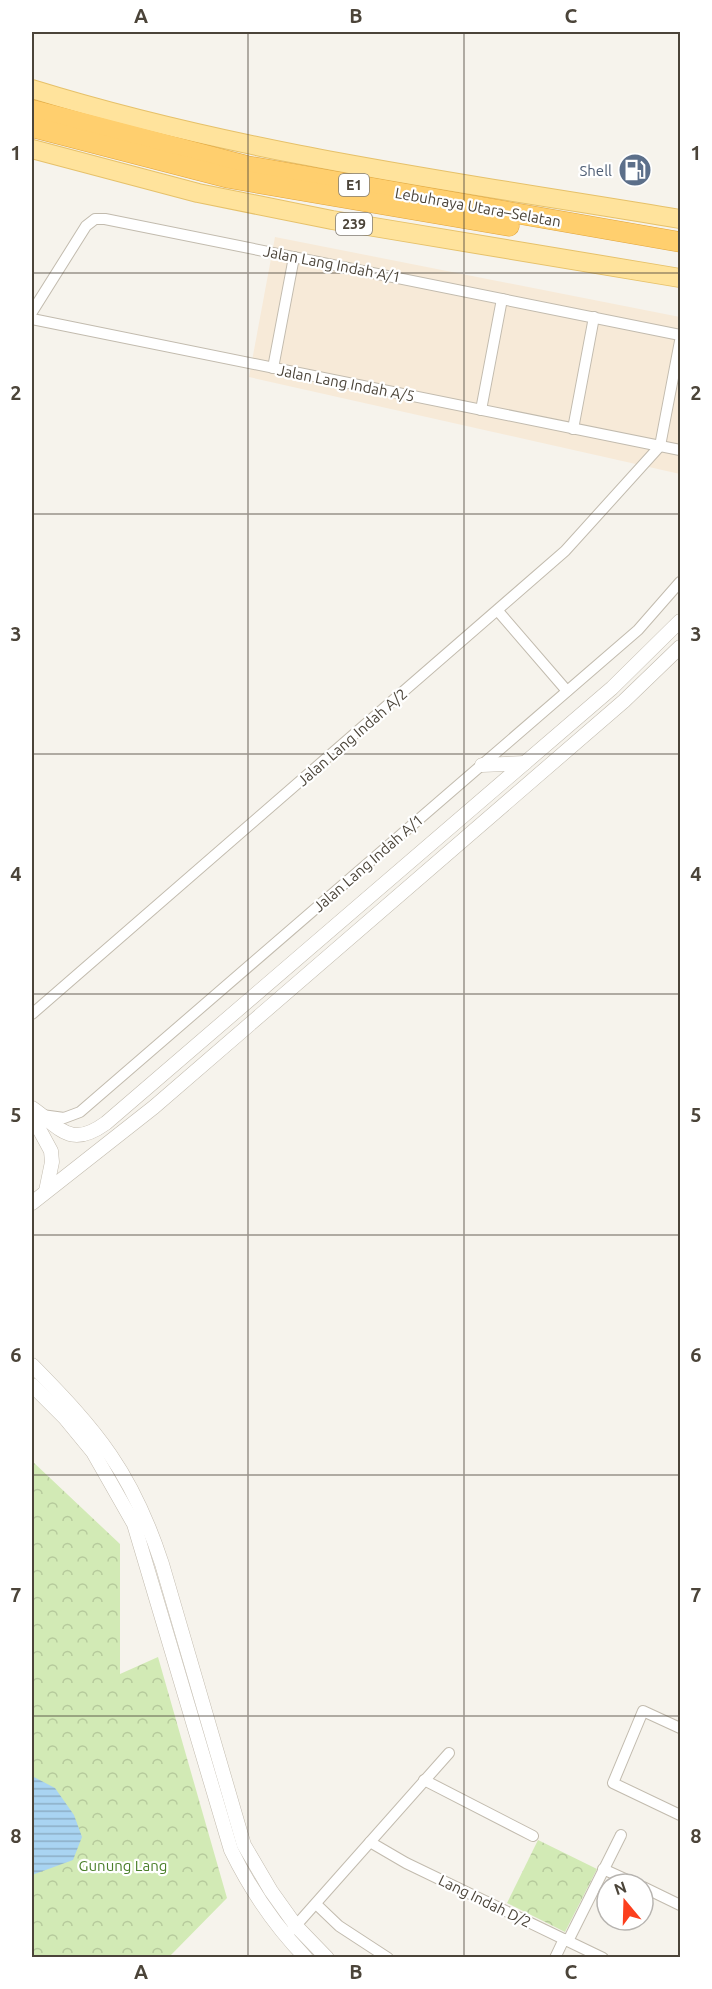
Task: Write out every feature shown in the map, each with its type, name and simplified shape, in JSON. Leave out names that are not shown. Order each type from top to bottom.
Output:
[{"type":"highway","name":"Lebuhraya Utara–Selatan","points":[[32,110],[247,166],[681,242]]},
{"type":"highway","name":"Lebuhraya Utara–Selatan","points":[[32,127],[229,178],[681,255]]},
{"type":"main road","points":[[32,89],[208,136],[403,173],[681,219]]},
{"type":"main road","name":"239","points":[[32,149],[198,193],[332,220],[681,278]]},
{"type":"street","name":"Jalan Lang Indah A/1","points":[[32,312],[86,226],[95,219],[105,219],[681,335]]},
{"type":"street","points":[[273,368],[294,257]]},
{"type":"street","points":[[481,410],[502,298]]},
{"type":"street","points":[[573,429],[594,317]]},
{"type":"street","name":"Jalan Lang Indah A/5","points":[[32,319],[681,450]]},
{"type":"street","points":[[660,446],[681,341]]},
{"type":"street","name":"Jalan Lang Indah A/2","points":[[32,1014],[565,551],[660,446]]},
{"type":"street","name":"Jalan Lang Indah A/1","points":[[35,1113],[64,1118],[80,1112],[638,630],[681,582]]},
{"type":"street","points":[[498,610],[567,691]]},
{"type":"street","name":"Jalan Lang Indah A/1","points":[[35,1113],[62,1132],[80,1136],[93,1132],[525,763],[652,652],[681,621]]},
{"type":"street","points":[[32,1203],[154,1107],[624,701],[681,647]]},
{"type":"street","points":[[482,765],[525,763]]},
{"type":"street","points":[[35,1113],[51,1150],[52,1162],[46,1191]]},
{"type":"street","points":[[32,1365],[100,1437],[135,1493],[147,1519],[240,1835],[258,1871],[296,1926],[327,1958]]},
{"type":"street","points":[[32,1385],[65,1418],[93,1452],[130,1515],[231,1850],[257,1899],[285,1936],[306,1958]]},
{"type":"street","points":[[681,1728],[643,1711],[613,1784],[681,1815]]},
{"type":"street","points":[[285,1936],[449,1753]]},
{"type":"street","points":[[424,1780],[532,1836]]},
{"type":"street","points":[[555,1958],[621,1835]]},
{"type":"street","name":"Lang Indah D/2","points":[[370,1842],[406,1863],[603,1958]]},
{"type":"street","points":[[603,1869],[610,1872]]},
{"type":"street","points":[[655,1893],[681,1905]]},
{"type":"street","points":[[316,1904],[339,1926],[388,1958]]},
{"type":"shaded area","points":[[275,237],[680,317],[680,474],[249,377]]},
{"type":"green space","name":"Gunung Lang","points":[[32,1461],[120,1544],[120,1674],[158,1657],[227,1898],[169,1957],[32,1957]]},
{"type":"green space","points":[[538,1840],[597,1869],[565,1932],[507,1903]]},
{"type":"water","points":[[32,1776],[55,1788],[74,1815],[82,1837],[73,1860],[32,1875]]},
{"type":"place","name":"Shell","points":[[635,170]]}]
